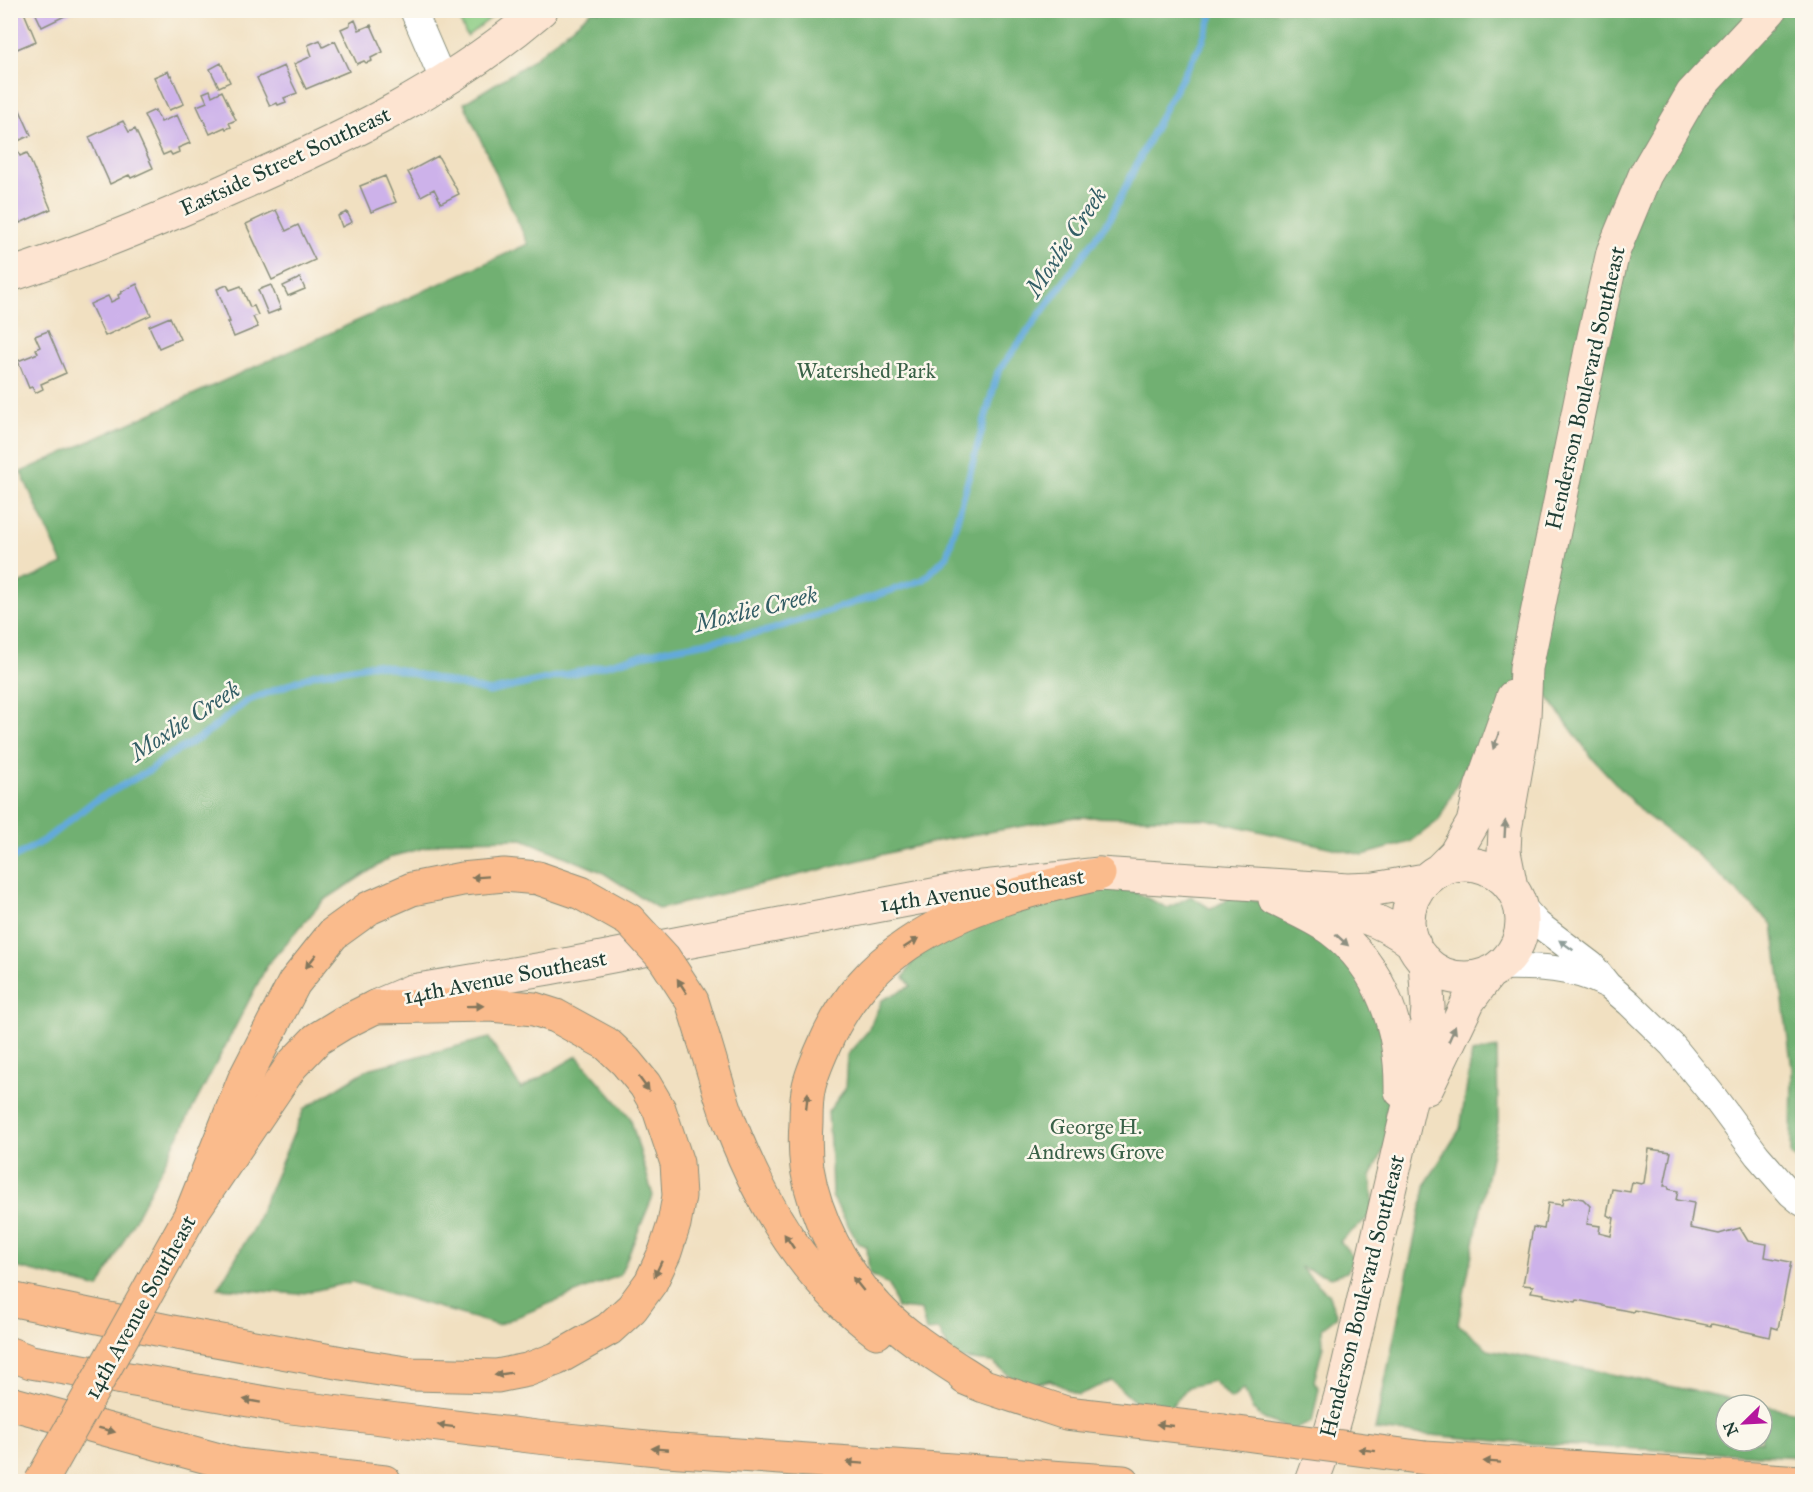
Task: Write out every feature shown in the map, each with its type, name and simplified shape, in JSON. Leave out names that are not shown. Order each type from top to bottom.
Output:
[{"type":"main road","name":"Eastside Street Southeast","points":[[10,275],[46,264],[183,209],[381,118],[444,82],[508,38],[541,10]]},
{"type":"main road","name":"Henderson Boulevard Southeast","points":[[1515,896],[1504,852],[1505,830],[1522,729],[1526,668],[1613,252],[1645,176],[1692,94],[1770,10]]},
{"type":"main road","name":"Henderson Boulevard Southeast","points":[[1431,876],[1455,854],[1473,824],[1480,788],[1526,668]]},
{"type":"main road","points":[[1469,864],[1485,867],[1499,875],[1515,896],[1522,920],[1520,936],[1514,951],[1494,970],[1474,977],[1456,977],[1439,972],[1420,953],[1409,928],[1409,910],[1415,894],[1431,876],[1453,865],[1469,864]]},
{"type":"main road","name":"14th Avenue Southeast","points":[[41,1482],[191,1214],[292,1065],[317,1039],[375,1007],[412,991],[549,968],[965,889],[1099,874],[1348,890],[1375,889],[1431,876]]},
{"type":"main road","points":[[984,1386],[902,1329],[879,1309],[847,1270],[823,1220],[807,1167],[805,1138],[809,1087],[820,1054],[847,1002],[868,976],[907,945],[935,927],[1001,899],[1043,886],[1099,874]]},
{"type":"main road","points":[[191,1214],[244,1080],[294,983],[333,934],[369,908],[412,889],[462,879],[504,875],[538,878],[581,893],[629,920],[664,958],[692,1001],[731,1127],[766,1204],[788,1240],[822,1282],[865,1322],[892,1343],[921,1359],[984,1386],[1066,1413],[1425,1458],[1802,1482]]},
{"type":"main road","name":"14th Avenue Southeast","points":[[1218,882],[1275,899],[1320,906],[1379,921],[1397,931],[1420,953]]},
{"type":"main road","points":[[1275,899],[1306,914],[1337,935],[1367,966],[1381,991],[1393,1018],[1399,1047],[1400,1144]]},
{"type":"main road","name":"Henderson Boulevard Southeast","points":[[1312,1482],[1343,1388],[1426,1032],[1428,1007],[1420,953]]},
{"type":"main road","name":"Henderson Boulevard Southeast","points":[[1400,1144],[1469,1000],[1494,970]]},
{"type":"main road","points":[[10,1299],[183,1334],[412,1374],[497,1376],[527,1370],[556,1359],[609,1329],[632,1308],[651,1282],[665,1252],[674,1224],[679,1196],[677,1163],[659,1109],[645,1085],[608,1044],[556,1016],[534,1009],[490,1005],[375,1007]]},
{"type":"main road","points":[[10,1354],[31,1362],[283,1406],[494,1432],[668,1450],[1123,1482]]},
{"type":"main road","points":[[10,1403],[237,1465],[385,1482]]},
{"type":"street","points":[[413,10],[444,82]]},
{"type":"street","points":[[1515,896],[1538,924],[1592,965],[1608,985],[1672,1046],[1711,1093],[1757,1155],[1791,1194],[1803,1203]]},
{"type":"street","points":[[1494,970],[1542,967],[1595,979],[1608,985]]},
{"type":"green space","points":[[455,11],[500,11],[467,36]]},
{"type":"green space","name":"Watershed Park","points":[[592,11],[1802,11],[1802,1164],[1791,1155],[1792,1069],[1773,925],[1691,849],[1643,813],[1594,760],[1526,668],[1485,774],[1464,770],[1439,820],[1410,842],[1363,855],[1206,819],[1075,817],[942,840],[659,909],[602,872],[523,839],[453,840],[391,857],[323,901],[268,964],[99,1288],[11,1266],[10,588],[63,564],[21,472],[528,244],[464,103],[526,65]]},
{"type":"green space","name":"George H. Andrews Grove","points":[[1122,886],[1168,908],[1191,896],[1211,909],[1235,895],[1260,902],[1312,933],[1372,986],[1394,1087],[1386,1112],[1388,1140],[1371,1177],[1374,1213],[1340,1241],[1354,1258],[1347,1272],[1331,1277],[1300,1267],[1328,1294],[1337,1316],[1322,1328],[1323,1346],[1314,1381],[1319,1388],[1312,1422],[1293,1430],[1264,1419],[1252,1409],[1244,1389],[1231,1399],[1213,1381],[1188,1387],[1169,1409],[1134,1401],[1112,1381],[1078,1395],[1050,1380],[1023,1387],[992,1362],[953,1358],[939,1330],[926,1331],[921,1310],[897,1308],[889,1285],[869,1274],[867,1247],[858,1243],[832,1196],[828,1112],[845,1089],[847,1055],[868,1031],[882,1000],[911,986],[904,977],[927,936],[1003,903],[1037,907],[1082,890]]},
{"type":"green space","points":[[489,1038],[521,1089],[577,1056],[630,1117],[653,1196],[620,1275],[497,1325],[352,1282],[299,1294],[218,1288],[254,1227],[304,1109],[368,1069]]},
{"type":"green space","points":[[1497,1048],[1498,1122],[1458,1324],[1488,1349],[1714,1395],[1714,1453],[1520,1443],[1375,1430],[1426,1183],[1460,1129],[1472,1053]]},
{"type":"green space","points":[[1774,1407],[1802,1413],[1802,1457],[1721,1453],[1774,1453]]},
{"type":"building","points":[[10,10],[23,10],[36,41],[10,52]]},
{"type":"building","points":[[34,10],[77,10],[42,27]]},
{"type":"building","points":[[355,20],[359,30],[371,25],[383,52],[366,63],[364,61],[357,64],[341,29]]},
{"type":"building","points":[[320,40],[323,47],[335,41],[349,71],[306,89],[294,64],[312,56],[308,45]]},
{"type":"building","points":[[221,63],[230,82],[219,87],[210,69]]},
{"type":"building","points":[[284,66],[297,93],[284,98],[286,102],[270,106],[257,78]]},
{"type":"building","points":[[168,71],[184,104],[169,110],[154,77]]},
{"type":"building","points":[[210,90],[212,96],[222,91],[236,120],[229,123],[231,127],[226,129],[225,127],[210,134],[197,106],[207,102],[203,93]]},
{"type":"building","points":[[15,102],[31,135],[14,143],[20,156],[27,153],[51,209],[20,223],[10,200],[10,104]]},
{"type":"building","points":[[155,110],[161,122],[177,115],[190,143],[178,148],[179,152],[163,155],[144,115]]},
{"type":"building","points":[[123,121],[129,132],[135,129],[153,168],[131,178],[129,175],[110,184],[89,137]]},
{"type":"building","points":[[438,156],[459,194],[441,203],[434,189],[421,196],[408,172]]},
{"type":"building","points":[[385,176],[396,202],[371,212],[360,186]]},
{"type":"building","points":[[276,210],[286,231],[298,225],[315,260],[272,280],[246,224]]},
{"type":"building","points":[[347,212],[352,222],[342,227],[338,216]]},
{"type":"building","points":[[300,278],[305,289],[288,296],[283,286]]},
{"type":"building","points":[[137,284],[151,315],[105,336],[90,304],[108,296],[111,302],[119,298],[118,295],[121,292]]},
{"type":"building","points":[[227,285],[230,290],[241,286],[250,307],[254,306],[258,315],[253,317],[258,327],[234,337],[217,289]]},
{"type":"building","points":[[271,285],[281,309],[268,314],[258,290]]},
{"type":"building","points":[[170,317],[180,339],[159,348],[149,326]]},
{"type":"building","points":[[48,331],[66,373],[41,384],[43,389],[35,393],[32,387],[29,388],[18,361],[38,353],[36,349],[40,347],[35,336]]},
{"type":"building","points":[[1649,1149],[1671,1152],[1664,1186],[1678,1191],[1676,1200],[1694,1203],[1690,1228],[1719,1234],[1740,1228],[1748,1241],[1767,1244],[1765,1257],[1791,1262],[1778,1329],[1772,1327],[1770,1337],[1712,1324],[1711,1326],[1634,1310],[1633,1312],[1577,1300],[1576,1302],[1544,1296],[1544,1294],[1531,1292],[1533,1286],[1523,1285],[1533,1227],[1544,1229],[1548,1203],[1562,1205],[1563,1199],[1572,1197],[1583,1199],[1590,1206],[1587,1224],[1600,1226],[1599,1233],[1611,1236],[1614,1218],[1607,1215],[1612,1189],[1630,1192],[1632,1182],[1644,1183]]},
{"type":"waterway","name":"Moxlie Creek","points":[[10,860],[46,839],[93,802],[150,770],[170,755],[203,736],[247,701],[315,674],[375,664],[489,692],[659,651],[767,631],[923,580],[947,556],[998,372],[1109,220],[1166,106],[1202,42],[1214,10]]}]
